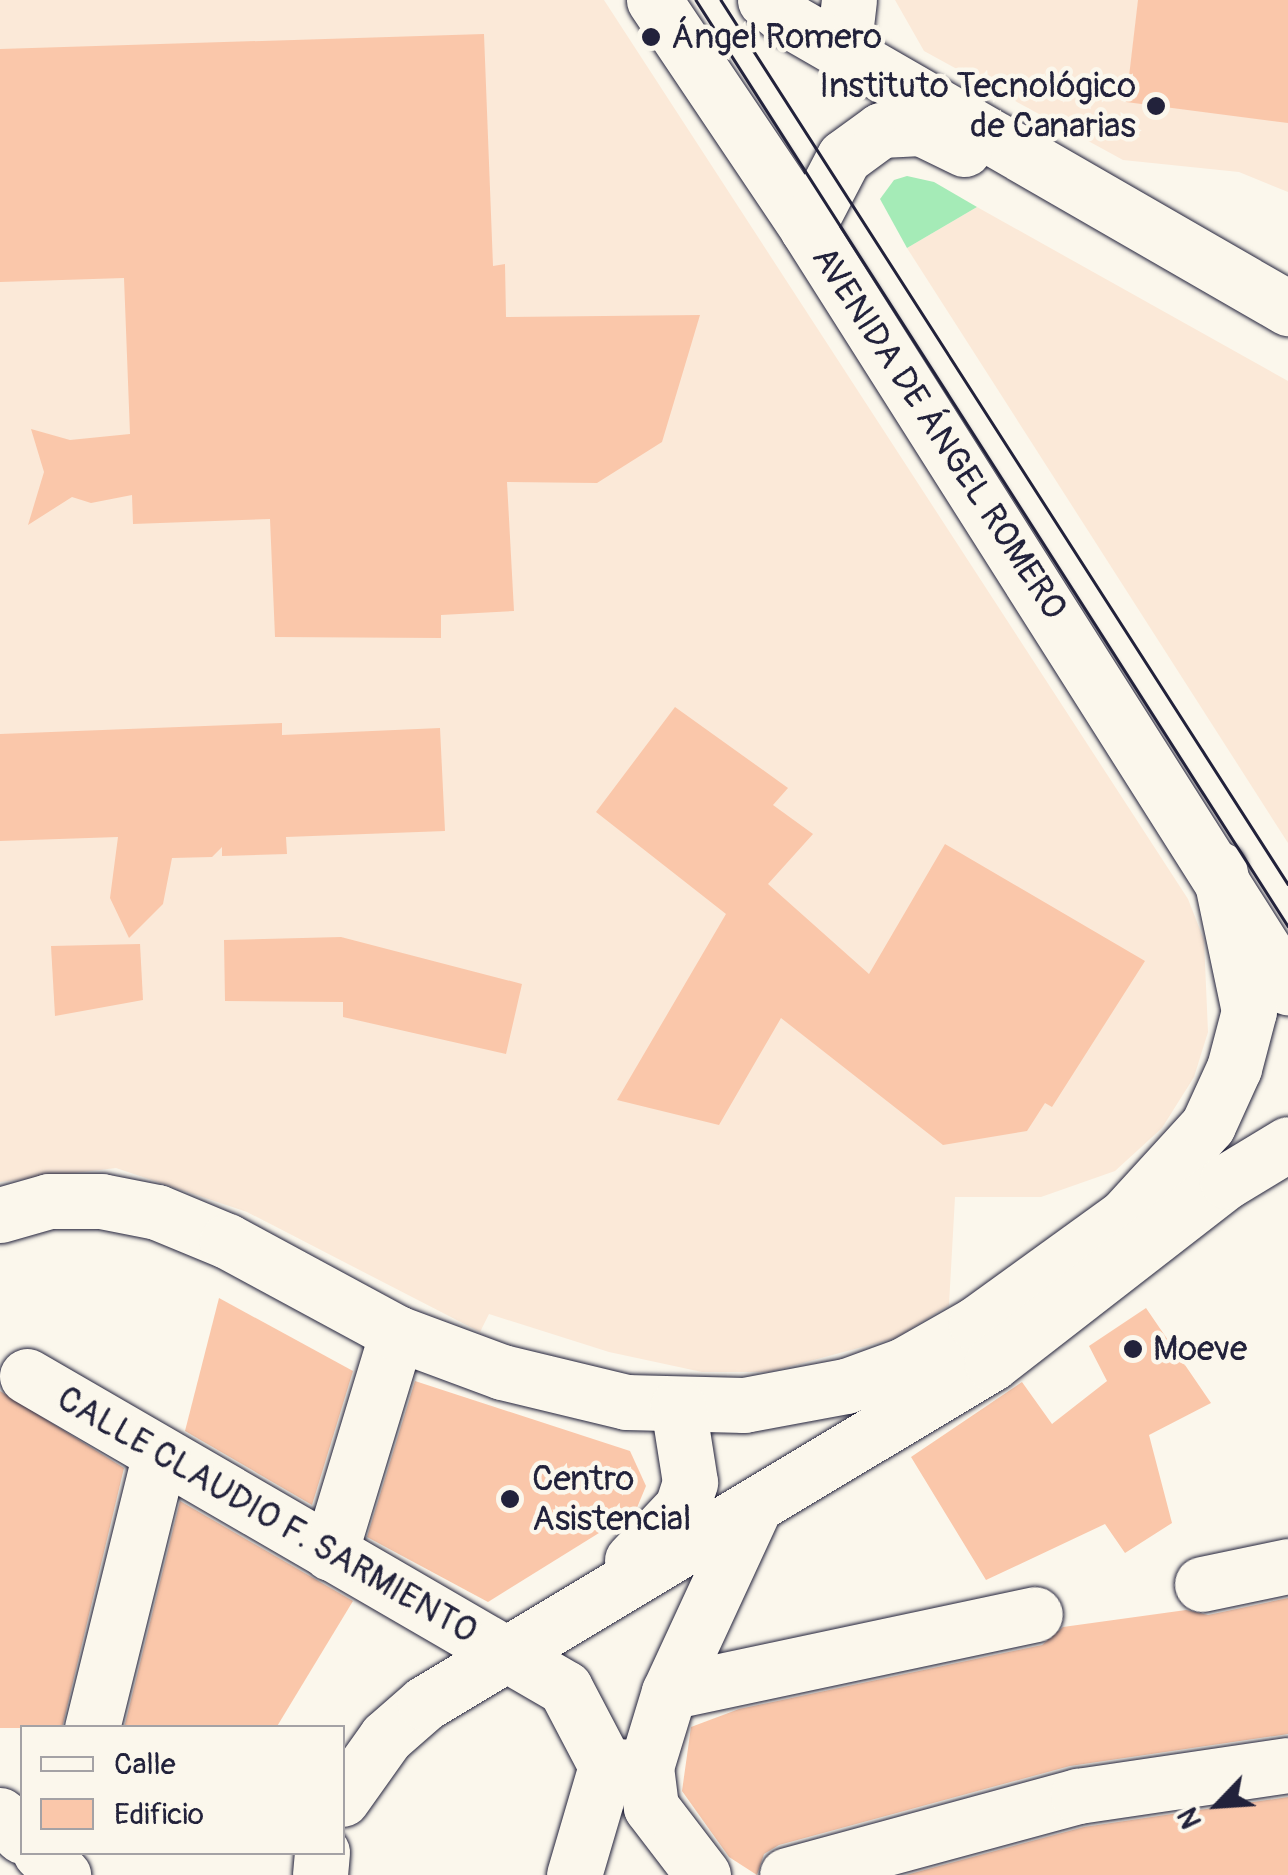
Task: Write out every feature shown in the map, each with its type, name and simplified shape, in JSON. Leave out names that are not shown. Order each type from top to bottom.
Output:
[{"type":"main road","name":"AVENIDA DE ÁNGEL ROMERO","points":[[654,0],[807,228],[1219,870],[1276,969]]},
{"type":"main road","points":[[764,0],[846,26],[1052,172],[1288,308]]},
{"type":"main road","points":[[807,228],[844,157],[894,126],[921,128],[1002,165],[1052,172]]},
{"type":"main road","points":[[0,1215],[49,1201],[101,1200],[156,1212],[227,1241],[397,1333],[502,1372],[626,1402],[678,1406],[799,1398],[904,1365],[976,1324],[1124,1216],[1169,1173],[1220,1106],[1247,1022],[1249,990],[1219,870]]},
{"type":"main road","points":[[1276,969],[1288,1007]]},
{"type":"main road","points":[[345,1795],[386,1737],[426,1704],[594,1600],[752,1512],[992,1363],[1202,1202],[1288,1144]]},
{"type":"main road","points":[[1202,1202],[1288,1175]]},
{"type":"main road","points":[[330,1553],[397,1333]]},
{"type":"main road","name":"CALLE CLAUDIO F. SARMIENTO","points":[[28,1376],[564,1688],[596,1735],[626,1766],[651,1807],[703,1875]]},
{"type":"main road","points":[[594,1600],[682,1507],[690,1482],[678,1406]]},
{"type":"main road","points":[[93,1725],[160,1454]]},
{"type":"main road","points":[[574,1875],[626,1766],[669,1692],[752,1512]]},
{"type":"main road","points":[[1202,1584],[1288,1566]]},
{"type":"main road","points":[[669,1692],[1035,1614]]},
{"type":"main road","points":[[787,1875],[1078,1796],[1288,1765]]},
{"type":"main road","points":[[0,1815],[20,1832]]},
{"type":"shaded area","points":[[0,0],[604,0],[1188,899],[1204,940],[1208,1032],[1194,1077],[1162,1128],[1115,1171],[1041,1197],[955,1197],[949,1305],[896,1338],[769,1372],[702,1372],[609,1352],[489,1314],[480,1332],[247,1212],[116,1168],[0,1182]]},
{"type":"shaded area","name":"Instituto Tecnológico de Canarias","points":[[895,0],[1288,0],[1288,192],[1239,172],[1123,160],[924,51]]},
{"type":"shaded area","points":[[977,207],[1288,381],[1288,843],[907,248]]},
{"type":"green space","points":[[907,176],[934,182],[977,207],[907,248],[880,199],[894,180]]},
{"type":"building","points":[[1138,0],[1288,0],[1288,123],[1126,102]]},
{"type":"building","points":[[484,34],[493,266],[505,264],[506,317],[700,315],[662,442],[597,483],[507,482],[514,611],[441,615],[441,638],[275,637],[270,519],[133,524],[132,495],[91,503],[72,497],[28,525],[44,472],[31,429],[70,440],[130,434],[124,278],[0,282],[0,49]]},
{"type":"building","points":[[675,707],[788,788],[773,805],[813,834],[768,884],[869,974],[945,844],[1145,961],[1052,1107],[1045,1103],[1027,1131],[943,1145],[781,1018],[719,1125],[617,1100],[726,914],[596,812]]},
{"type":"building","points":[[282,723],[282,735],[440,728],[445,831],[286,837],[287,854],[222,856],[222,847],[212,857],[172,858],[163,904],[129,938],[110,898],[118,837],[0,841],[0,734]]},
{"type":"building","points":[[341,937],[522,984],[506,1054],[343,1017],[343,1002],[225,1001],[224,940]]},
{"type":"building","points":[[140,944],[143,1000],[55,1016],[51,946]]},
{"type":"building","points":[[219,1298],[353,1371],[312,1505],[185,1431]]},
{"type":"building","points":[[1146,1308],[1211,1403],[1149,1435],[1172,1523],[1125,1553],[1105,1524],[986,1580],[911,1457],[1022,1382],[1052,1424],[1107,1381],[1089,1346]]},
{"type":"building","name":"Centro Asistencial","points":[[415,1381],[630,1451],[646,1486],[636,1510],[488,1602],[367,1537]]},
{"type":"building","points":[[0,1391],[124,1468],[63,1725],[0,1728]]},
{"type":"building","points":[[180,1501],[353,1601],[278,1725],[125,1725]]},
{"type":"building","points":[[1288,1598],[1288,1734],[1070,1766],[779,1845],[764,1854],[757,1875],[729,1857],[682,1791],[691,1727],[739,1709],[1042,1645],[1063,1627],[1186,1610],[1208,1615]]},
{"type":"building","points":[[1288,1797],[1288,1875],[906,1875],[1084,1827]]},
{"type":"tram line","points":[[696,0],[1288,926]]},
{"type":"tram line","points":[[721,0],[1288,884]]},
{"type":"place","name":"Ángel Romero","points":[[651,37]]},
{"type":"place","name":"Instituto Tecnológico de Canarias","points":[[1156,106]]},
{"type":"place","name":"Moeve","points":[[1133,1349]]},
{"type":"place","name":"Centro Asistencial","points":[[510,1499]]}]
